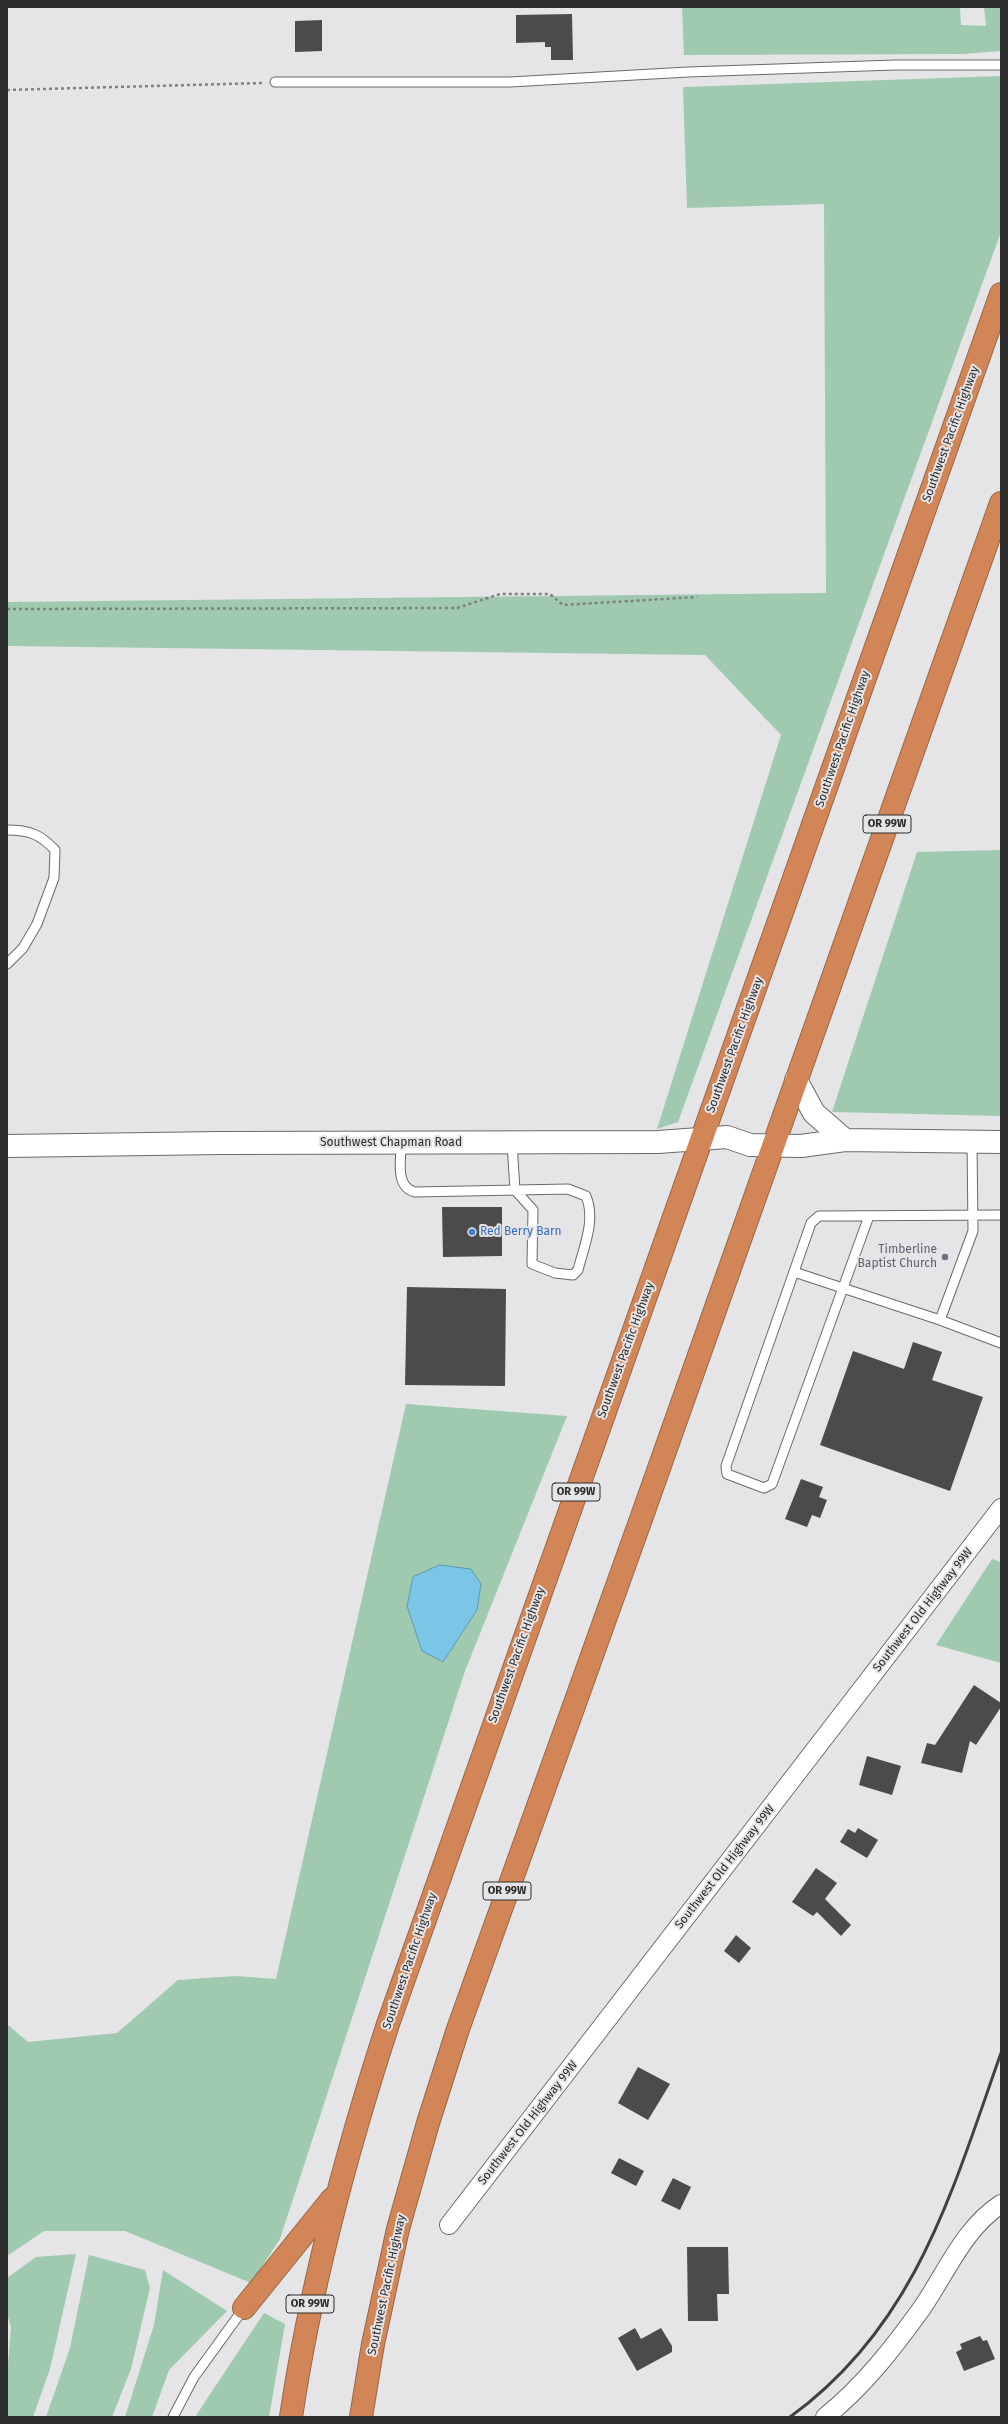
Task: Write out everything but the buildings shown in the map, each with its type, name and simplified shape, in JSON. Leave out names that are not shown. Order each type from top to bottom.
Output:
[{"type":"highway","name":"Southwest Pacific Highway","points":[[291,2417],[307,2318],[337,2193],[367,2088],[407,1969],[1001,294]]},
{"type":"highway","name":"Southwest Pacific Highway","points":[[362,2417],[373,2344],[398,2229],[442,2076],[1001,503]]},
{"type":"highway","points":[[244,2308],[337,2193]]},
{"type":"street","points":[[796,1080],[814,1113],[845,1140]]},
{"type":"street","name":"Southwest Chapman Road","points":[[7,1146],[221,1143],[401,1144],[658,1142],[727,1137],[750,1145],[801,1146],[845,1140],[1001,1142]]},
{"type":"street","name":"Southwest Old Highway 99W","points":[[450,2225],[1001,1508]]},
{"type":"street","points":[[825,2417],[841,2404],[881,2362],[922,2307],[956,2251],[992,2210],[1001,2204]]},
{"type":"lane","points":[[274,82],[510,82],[696,72],[894,65],[1001,65]]},
{"type":"lane","points":[[7,830],[21,830],[43,837],[56,850],[54,878],[37,924],[23,948],[7,964]]},
{"type":"lane","points":[[940,1320],[973,1231],[972,1142]]},
{"type":"lane","points":[[401,1144],[402,1184],[407,1190],[415,1192],[515,1190],[568,1189],[586,1196],[589,1204],[591,1219],[578,1270],[573,1275],[555,1273],[532,1264],[533,1210],[515,1190],[512,1143]]},
{"type":"lane","points":[[870,1216],[772,1484],[764,1488],[727,1474],[726,1466],[811,1223],[819,1216],[1001,1215]]},
{"type":"lane","points":[[794,1272],[940,1320],[1001,1343]]},
{"type":"lane","points":[[173,2417],[194,2377],[244,2308]]},
{"type":"path","points":[[7,90],[274,82]]},
{"type":"path","points":[[7,609],[457,608],[500,594],[550,594],[563,605],[697,597]]},
{"type":"green space","points":[[682,7],[960,7],[961,25],[986,26],[984,7],[1001,7],[1001,51],[962,54],[684,55]]},
{"type":"green space","points":[[1001,76],[1001,232],[678,1122],[657,1129],[781,735],[705,655],[7,646],[7,602],[826,593],[824,204],[687,208],[683,87]]},
{"type":"green space","points":[[1001,850],[1001,1116],[832,1112],[917,852]]},
{"type":"green space","points":[[406,1404],[567,1416],[465,1671],[280,2239],[251,2283],[125,2231],[44,2231],[7,2256],[7,2024],[28,2042],[117,2033],[178,1980],[235,1976],[276,1979]]},
{"type":"green space","points":[[992,1559],[1001,1562],[1001,1663],[936,1645]]},
{"type":"green space","points":[[76,2254],[50,2369],[33,2417],[7,2417],[7,2377],[11,2327],[7,2314],[7,2278],[36,2257]]},
{"type":"green space","points":[[89,2255],[145,2270],[150,2288],[131,2369],[112,2417],[46,2417],[70,2348]]},
{"type":"green space","points":[[163,2270],[227,2311],[169,2370],[152,2417],[125,2417],[154,2325]]},
{"type":"green space","points":[[264,2313],[285,2324],[269,2417],[195,2417]]},
{"type":"water","points":[[440,1565],[471,1569],[481,1584],[477,1610],[443,1662],[422,1651],[407,1606],[413,1577]]},
{"type":"railway","points":[[790,2417],[833,2381],[869,2341],[899,2298],[924,2253],[946,2205],[1001,2053]]},
{"type":"place","name":"Red Berry Barn","points":[[472,1232]]},
{"type":"place","name":"Timberline Baptist Church","points":[[945,1257]]}]
